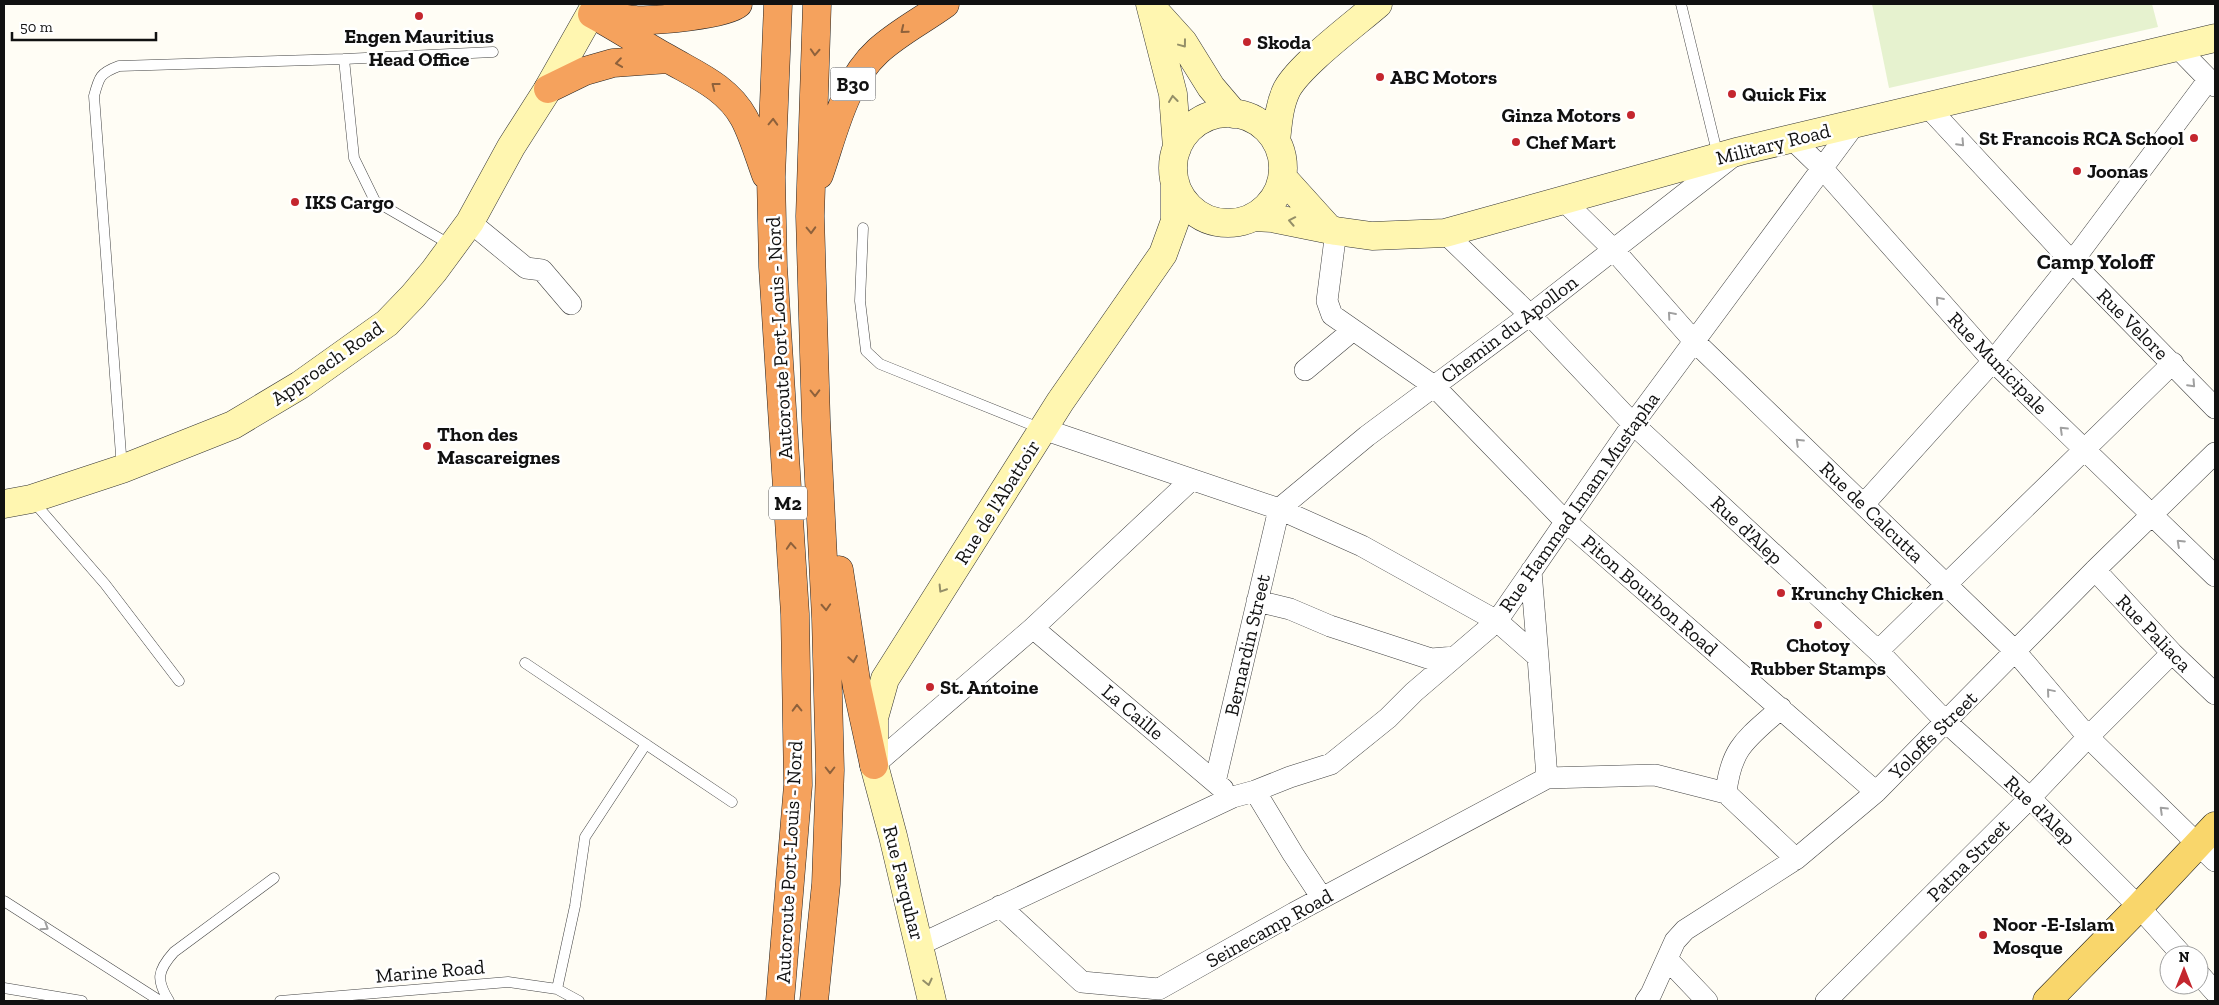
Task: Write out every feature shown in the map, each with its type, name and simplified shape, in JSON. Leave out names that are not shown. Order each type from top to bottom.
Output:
[{"type":"highway","points":[[594,9],[638,20],[677,10],[724,11],[738,4]]},
{"type":"highway","name":"Autoroute Port-Louis - Nord","points":[[778,4],[771,188],[773,267],[795,614],[798,785],[780,1001]]},
{"type":"highway","name":"Autoroute Port-Louis - Nord","points":[[814,1001],[826,884],[830,770],[826,618],[816,420],[810,199],[817,4]]},
{"type":"highway","name":"B30","points":[[810,199],[848,92],[861,71],[878,51],[910,25],[945,4]]},
{"type":"highway","points":[[594,9],[668,58],[690,69],[718,87],[744,117],[771,188]]},
{"type":"highway","points":[[548,89],[585,71],[613,63],[668,58]]},
{"type":"highway","points":[[816,420],[857,687],[874,765]]},
{"type":"main road","points":[[1276,142],[1279,109],[1288,88],[1307,66],[1378,4]]},
{"type":"main road","points":[[1150,5],[1183,42],[1211,86],[1240,115]]},
{"type":"main road","points":[[1150,5],[1172,94],[1177,148],[1174,164],[1175,182],[1181,196],[1190,208],[1216,222],[1242,220],[1264,210],[1272,201],[1283,178],[1282,154],[1276,142],[1258,122],[1240,115],[1217,115],[1200,122],[1187,133],[1177,148]]},
{"type":"main road","name":"Approach Road","points":[[4,504],[31,499],[122,469],[233,425],[300,385],[386,323],[434,272],[470,222],[510,147],[548,89],[594,9]]},
{"type":"main road","name":"Military Road","points":[[1242,220],[1272,218],[1333,231],[1372,236],[1445,233],[1729,154],[2215,38]]},
{"type":"main road","points":[[1240,115],[1284,80],[1307,66]]},
{"type":"main road","points":[[1283,178],[1333,231]]},
{"type":"main road","name":"Rue de l'Abattoir","points":[[874,765],[874,718],[885,679],[1043,429],[1163,254],[1175,221],[1175,182]]},
{"type":"main road","name":"Rue de l'Abattoir","points":[[1163,254],[1201,230],[1242,220]]},
{"type":"main road","name":"Rue Farquhar","points":[[874,765],[894,836],[932,1001]]},
{"type":"main road","points":[[2047,1001],[2140,907],[2209,843]]},
{"type":"street","points":[[1864,504],[1993,361],[2212,82],[2176,46]]},
{"type":"street","name":"Rue Velore","points":[[1928,108],[2072,262],[2215,408]]},
{"type":"street","name":"Rue Hammad Imam Mustapha","points":[[1000,906],[1233,797],[1331,764],[1388,718],[1414,692],[1497,621],[1564,520],[1633,424],[1855,124]]},
{"type":"street","name":"Rue Municipale","points":[[1792,139],[1822,168],[1993,361],[2215,576]]},
{"type":"street","name":"Chemin du Apollon","points":[[1279,509],[1367,436],[1530,315],[1729,154]]},
{"type":"street","name":"Rue de Calcutta","points":[[1562,199],[1613,249],[1694,341],[2015,651],[2088,737],[2209,843]]},
{"type":"street","points":[[470,222],[526,268],[542,270],[571,304]]},
{"type":"street","name":"Piton Bourbon Road","points":[[1333,231],[1327,301],[1332,315],[1434,386],[1564,520],[1782,708],[1876,792]]},
{"type":"street","name":"Rue d'Alep","points":[[1445,233],[1530,315],[1633,424],[1878,651],[1946,722],[2030,798],[2140,907],[2173,945]]},
{"type":"street","points":[[1305,370],[1353,330]]},
{"type":"street","points":[[1878,651],[2173,363]]},
{"type":"street","points":[[1043,429],[1279,509],[1362,546],[1497,621],[1538,657]]},
{"type":"street","name":"Yoloffs Street","points":[[1646,1001],[1675,941],[1685,930],[1796,859],[1876,792],[2095,570],[2215,453]]},
{"type":"street","points":[[874,765],[1033,628],[1191,480]]},
{"type":"street","name":"Bernardin Street","points":[[1215,782],[1279,509]]},
{"type":"street","name":"Rue Paliaca","points":[[2095,570],[2172,653],[2215,694]]},
{"type":"street","points":[[1531,571],[1547,778],[1655,775],[1726,793],[1796,859]]},
{"type":"street","points":[[1257,601],[1290,609],[1330,626],[1431,659],[1455,657]]},
{"type":"street","name":"La Caille","points":[[1033,628],[1233,797]]},
{"type":"street","name":"Patna Street","points":[[1826,1001],[2030,798],[2172,653]]},
{"type":"street","points":[[1726,793],[1728,771],[1736,751],[1782,708]]},
{"type":"street","name":"Seinecamp Road","points":[[1000,906],[1082,982],[1159,989],[1322,898],[1547,778]]},
{"type":"street","points":[[1255,791],[1322,898]]},
{"type":"street","points":[[919,944],[1000,906]]},
{"type":"street","points":[[1666,958],[1706,1001]]},
{"type":"lane","points":[[1681,4],[1729,154]]},
{"type":"lane","points":[[122,469],[94,96],[98,80],[104,72],[119,66],[493,52]]},
{"type":"lane","points":[[344,59],[354,158],[375,201],[452,245]]},
{"type":"lane","points":[[863,228],[860,301],[866,351],[880,364],[1043,429]]},
{"type":"lane","points":[[31,499],[105,584],[179,681]]},
{"type":"lane","points":[[525,663],[732,802]]},
{"type":"lane","points":[[557,989],[575,906],[585,837],[646,744]]},
{"type":"lane","points":[[169,1001],[160,986],[162,971],[166,961],[174,952],[274,878]]},
{"type":"lane","points":[[4,901],[160,1001]]},
{"type":"lane","name":"Marine Road","points":[[280,1001],[508,982],[557,989],[579,1001]]},
{"type":"lane","points":[[4,988],[82,1001]]},
{"type":"green space","points":[[1872,4],[2152,4],[2158,27],[1889,88]]},
{"type":"place","name":"Engen Mauritius Head Office","points":[[419,16]]},
{"type":"place","name":"Skoda","points":[[1247,42]]},
{"type":"place","name":"ABC Motors","points":[[1380,77]]},
{"type":"place","name":"Quick Fix","points":[[1732,94]]},
{"type":"place","name":"Ginza Motors","points":[[1631,115]]},
{"type":"place","name":"St Francois RCA School","points":[[2194,138]]},
{"type":"place","name":"Chef Mart","points":[[1516,142]]},
{"type":"place","name":"Joonas","points":[[2077,171]]},
{"type":"place","name":"IKS Cargo","points":[[295,202]]},
{"type":"place","name":"Thon des Mascareignes","points":[[427,446]]},
{"type":"place","name":"Krunchy Chicken","points":[[1781,593]]},
{"type":"place","name":"Chotoy Rubber Stamps","points":[[1818,625]]},
{"type":"place","name":"St. Antoine","points":[[930,687]]},
{"type":"place","name":"Noor -E-Islam Mosque","points":[[1983,935]]},
{"type":"district","name":"Camp Yoloff","points":[[2095,261]]}]
